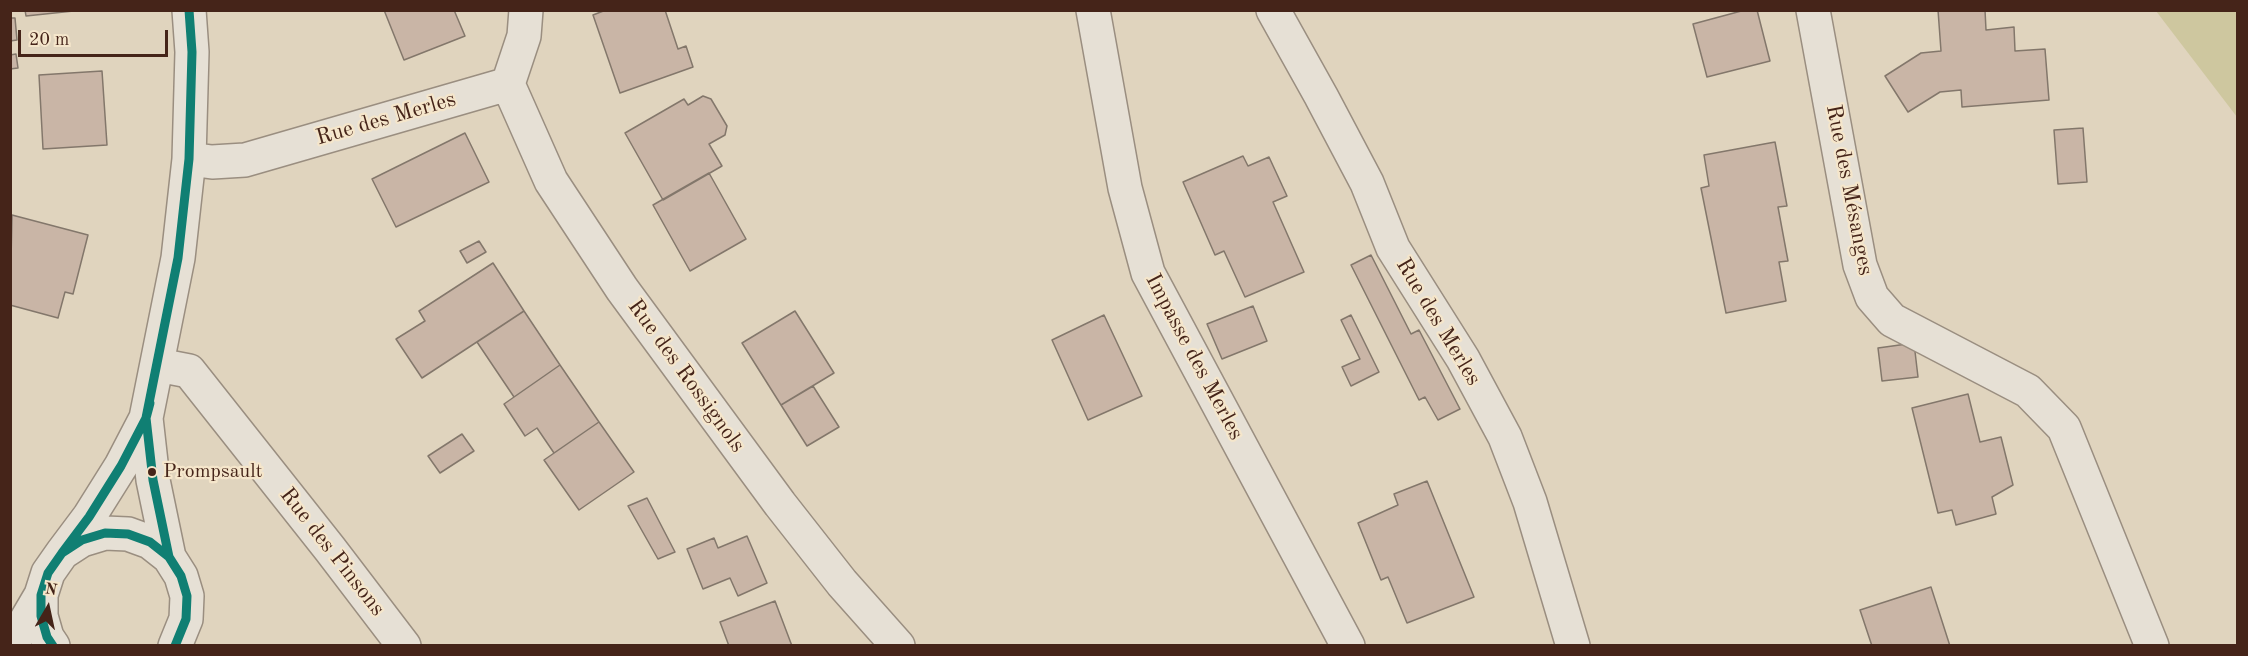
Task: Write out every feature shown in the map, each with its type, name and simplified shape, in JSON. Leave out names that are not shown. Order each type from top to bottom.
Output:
[{"type":"street","points":[[12,645],[41,595],[48,573],[89,517],[121,466],[146,418],[178,258],[189,159],[192,52],[189,10]]},
{"type":"street","points":[[508,84],[524,36],[526,10]]},
{"type":"street","name":"Impasse des Merles","points":[[1093,10],[1125,188],[1148,273],[1348,645]]},
{"type":"street","name":"Rue des Merles","points":[[1273,10],[1366,183],[1393,248],[1463,360],[1505,437],[1530,502],[1573,645]]},
{"type":"street","name":"Rue des Mésanges","points":[[1813,10],[1860,265],[1872,297],[1892,320],[2028,391],[2064,429],[2152,645]]},
{"type":"street","name":"Rue des Merles","points":[[189,159],[212,162],[245,160],[508,84]]},
{"type":"street","name":"Rue des Rossignols","points":[[508,84],[551,181],[622,289],[780,504],[842,583],[898,645]]},
{"type":"street","name":"Rue des Pinsons","points":[[158,365],[189,371],[404,645]]},
{"type":"street","points":[[146,418],[153,480],[169,557]]},
{"type":"street","points":[[62,553],[82,540],[105,533],[129,534],[150,542],[169,557],[181,576],[187,596],[183,637]]},
{"type":"street","points":[[41,595],[41,616],[47,637],[53,645]]},
{"type":"shaded area","points":[[2156,11],[2237,11],[2237,117]]},
{"type":"building","points":[[25,10],[83,10],[26,16]]},
{"type":"building","points":[[384,10],[454,10],[465,36],[404,60]]},
{"type":"building","points":[[606,10],[665,10],[678,49],[686,46],[693,67],[620,93],[593,15]]},
{"type":"building","points":[[1745,10],[1757,10],[1770,61],[1707,77],[1693,24]]},
{"type":"building","points":[[1938,10],[1985,10],[1986,30],[2014,27],[2015,51],[2045,49],[2049,100],[1962,107],[1961,90],[1940,92],[1908,112],[1885,76],[1921,53],[1941,51]]},
{"type":"building","points":[[10,18],[15,18],[17,40],[10,41]]},
{"type":"building","points":[[16,54],[18,68],[10,69],[10,55]]},
{"type":"building","points":[[102,71],[107,145],[43,149],[39,75]]},
{"type":"building","points":[[703,96],[711,99],[727,126],[725,135],[709,144],[722,166],[663,200],[625,133],[684,99],[688,105]]},
{"type":"building","points":[[2083,128],[2087,182],[2058,184],[2054,130]]},
{"type":"building","points":[[465,133],[489,182],[396,227],[372,179]]},
{"type":"building","points":[[1775,142],[1787,206],[1778,207],[1788,261],[1779,262],[1786,301],[1726,313],[1701,188],[1709,186],[1704,155]]},
{"type":"building","points":[[1243,156],[1248,166],[1269,157],[1287,196],[1273,202],[1304,272],[1245,297],[1224,251],[1215,255],[1183,182]]},
{"type":"building","points":[[709,173],[746,239],[690,271],[653,205]]},
{"type":"building","points":[[12,215],[88,235],[73,294],[65,292],[58,318],[10,305]]},
{"type":"building","points":[[479,241],[486,252],[467,263],[460,251]]},
{"type":"building","points":[[1371,255],[1411,334],[1419,330],[1460,409],[1438,420],[1425,397],[1419,400],[1351,265]]},
{"type":"building","points":[[493,263],[524,311],[422,378],[396,339],[425,321],[419,311]]},
{"type":"building","points":[[1253,306],[1267,341],[1222,359],[1207,324]]},
{"type":"building","points":[[524,311],[560,365],[514,397],[477,342]]},
{"type":"building","points":[[795,311],[834,373],[781,405],[742,343]]},
{"type":"building","points":[[1104,315],[1142,396],[1088,420],[1052,340]]},
{"type":"building","points":[[1351,315],[1379,372],[1351,386],[1342,367],[1360,359],[1341,320]]},
{"type":"building","points":[[1914,343],[1918,377],[1882,381],[1878,348]]},
{"type":"building","points":[[560,365],[599,422],[554,453],[537,428],[525,436],[504,404]]},
{"type":"building","points":[[813,386],[839,427],[807,446],[781,405]]},
{"type":"building","points":[[1968,394],[1980,442],[2001,437],[2013,485],[1992,497],[1996,514],[1956,525],[1952,510],[1938,513],[1912,408]]},
{"type":"building","points":[[599,422],[634,472],[579,510],[544,460]]},
{"type":"building","points":[[462,434],[474,451],[440,473],[428,456]]},
{"type":"building","points":[[1427,481],[1474,597],[1407,623],[1388,577],[1381,580],[1358,523],[1398,505],[1394,494]]},
{"type":"building","points":[[647,498],[675,552],[658,559],[628,506]]},
{"type":"building","points":[[747,536],[767,583],[738,596],[730,578],[703,589],[687,549],[714,538],[718,548]]},
{"type":"building","points":[[1931,587],[1950,646],[1872,646],[1860,610]]},
{"type":"building","points":[[775,601],[792,646],[729,646],[720,622]]},
{"type":"transit line","points":[[62,553],[89,517],[121,466],[146,418],[178,258],[189,159],[192,52],[189,10]]},
{"type":"transit line","points":[[150,403],[146,418],[153,480],[169,557]]},
{"type":"transit line","points":[[53,646],[47,637],[41,616],[41,595],[48,573],[62,553],[82,540],[105,533],[128,534],[150,542],[169,557],[181,576],[187,596],[186,619],[175,646]]},
{"type":"place","name":"Prompsault","points":[[152,472]]}]
